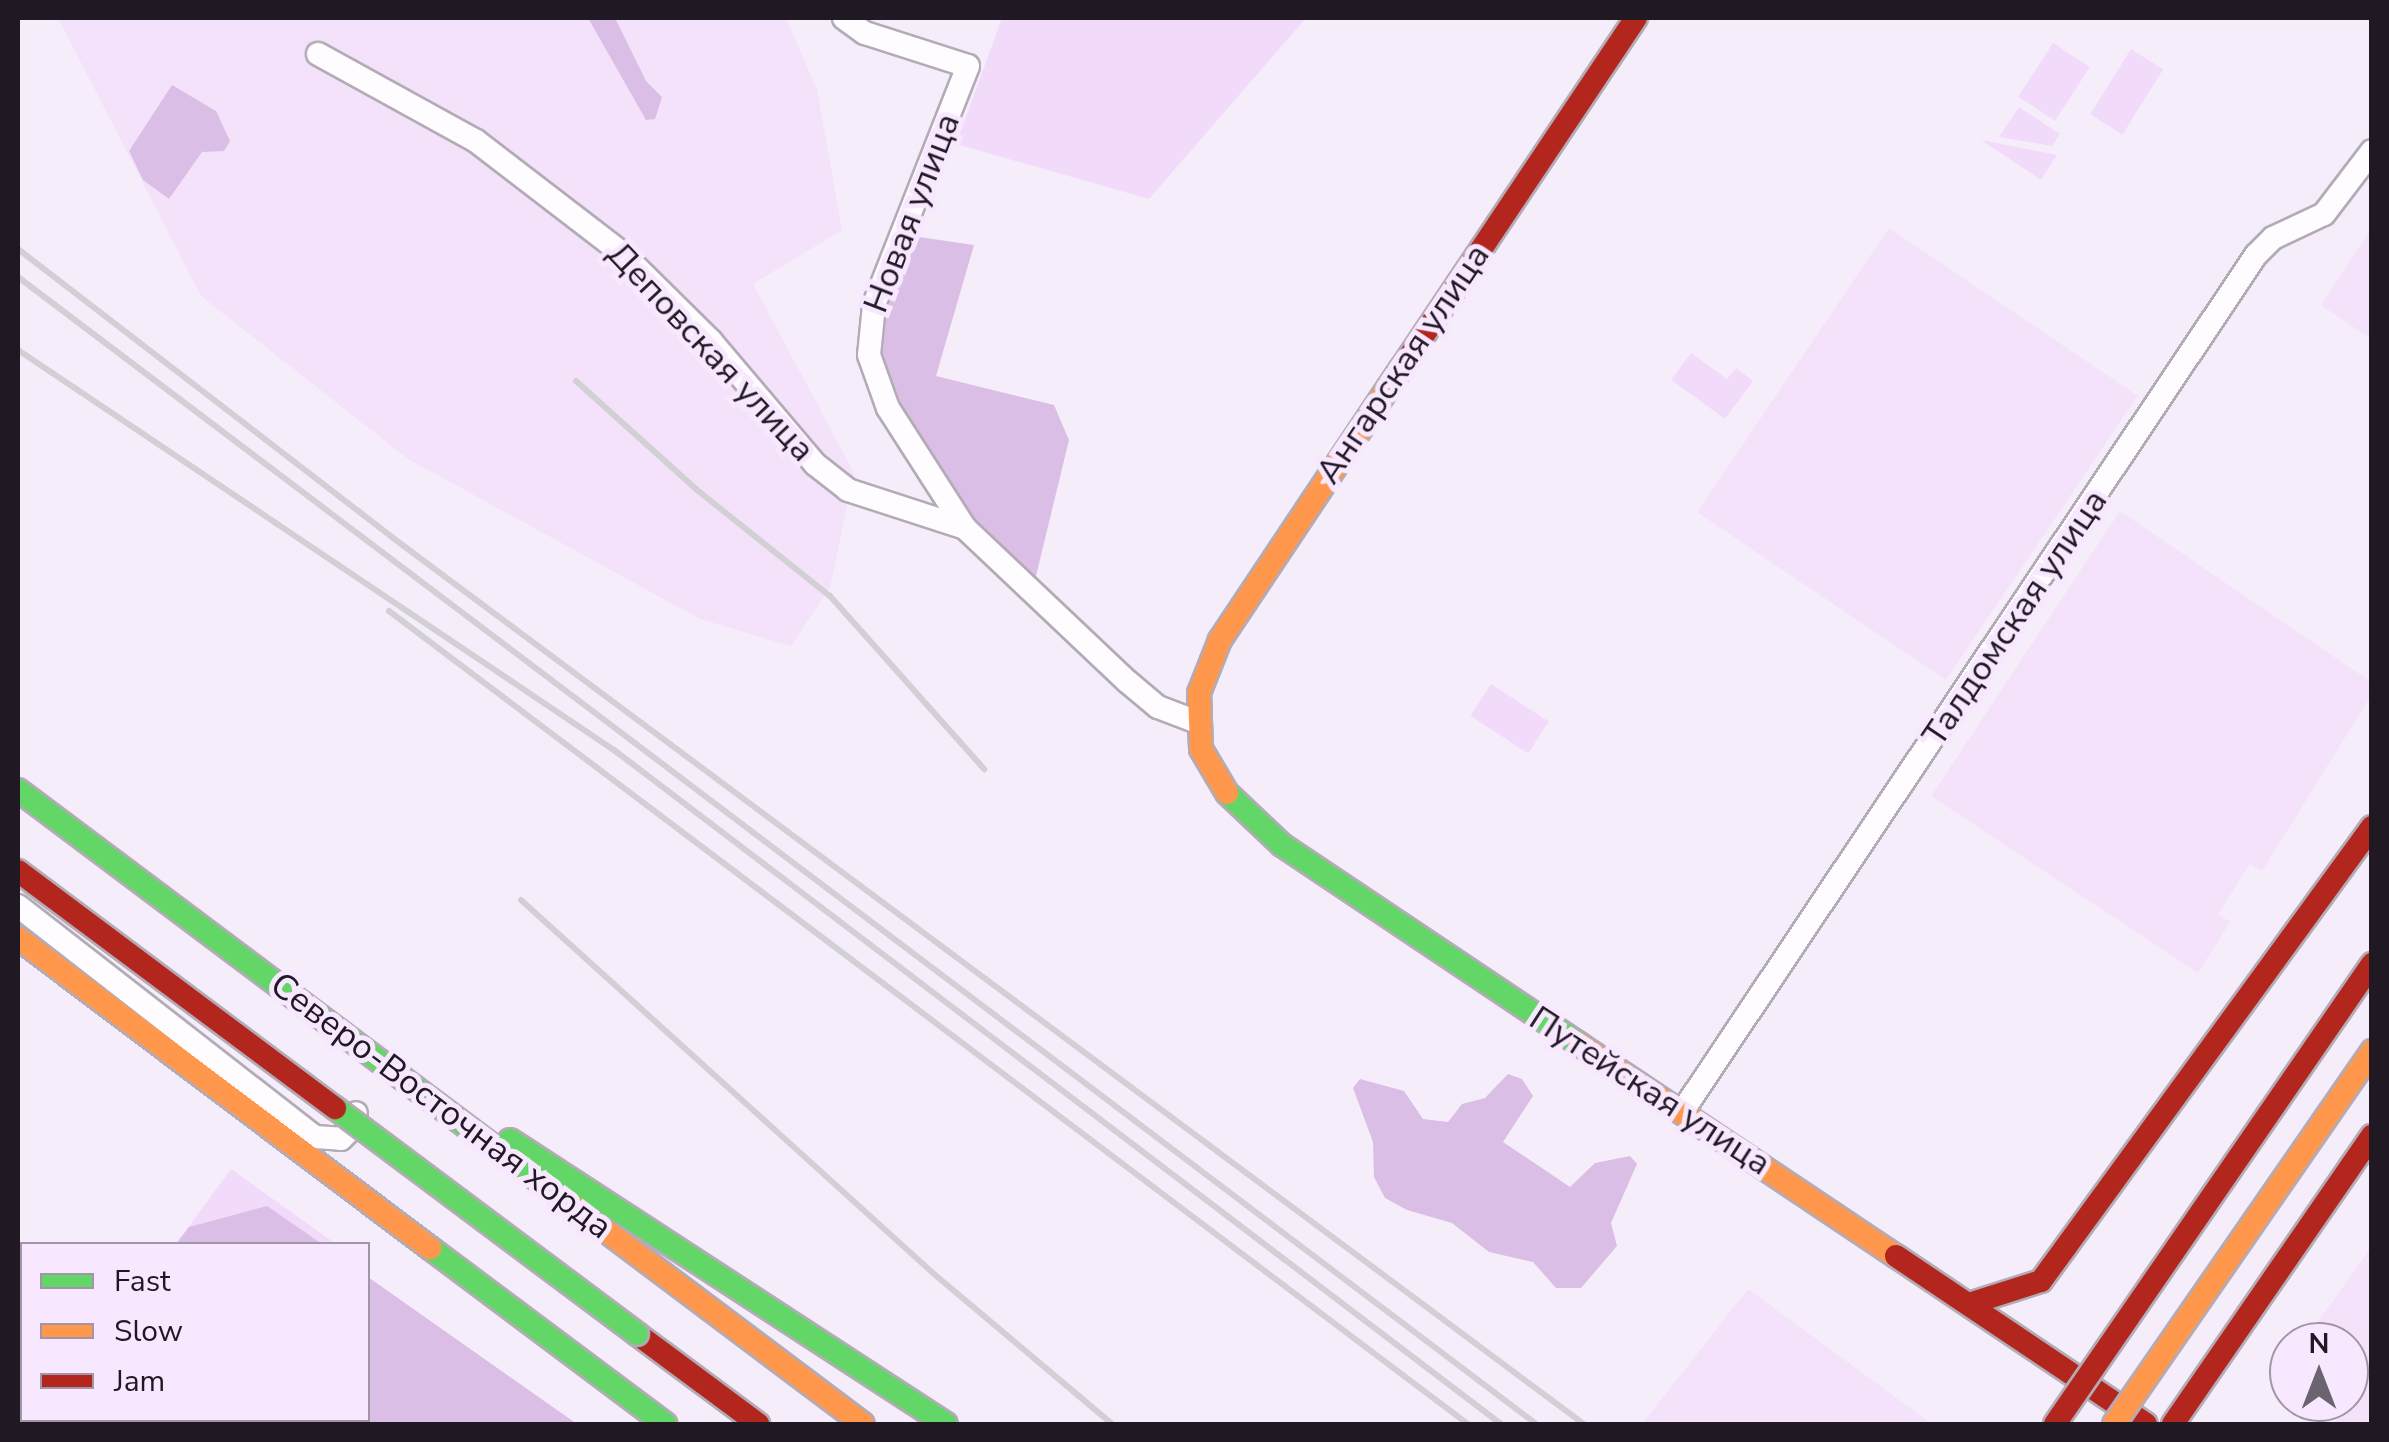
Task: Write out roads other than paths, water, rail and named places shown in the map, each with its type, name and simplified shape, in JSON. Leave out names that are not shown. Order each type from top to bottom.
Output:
[{"type":"main road","name":"Ангарская улица","points":[[1196,721],[1205,668],[1220,640],[1636,18]]},
{"type":"main road","name":"Путейская улица","points":[[1196,721],[1200,749],[1220,786],[1282,845],[1972,1303],[2146,1424]]},
{"type":"main road","name":"Северо-Восточная хорда","points":[[18,790],[399,1071],[863,1424]]},
{"type":"main road","points":[[1972,1303],[2041,1281],[2372,827]]},
{"type":"main road","name":"Северо-Восточная хорда","points":[[18,870],[758,1424]]},
{"type":"main road","points":[[18,938],[665,1424]]},
{"type":"main road","points":[[2055,1424],[2372,964]]},
{"type":"main road","points":[[2114,1424],[2372,1051]]},
{"type":"main road","points":[[399,1071],[694,1255],[946,1424]]},
{"type":"main road","points":[[2173,1424],[2372,1136]]},
{"type":"street","name":"Новая улица","points":[[844,18],[865,33],[968,66],[868,331],[888,408],[965,528],[1128,682],[1158,706],[1196,721]]},
{"type":"street","name":"Деповская улица","points":[[318,54],[476,141],[622,252],[711,341],[815,464],[848,490],[965,528]]},
{"type":"street","name":"Талдомская улица","points":[[1682,1112],[2256,255],[2273,238],[2324,214],[2372,151]]},
{"type":"street","points":[[18,854],[346,1095],[356,1110],[354,1127],[341,1139],[316,1136],[18,906]]},
{"type":"railway","points":[[18,249],[393,538],[1584,1424]]},
{"type":"railway","points":[[18,277],[1536,1424]]},
{"type":"railway","points":[[18,350],[614,750],[1501,1424]]},
{"type":"railway","points":[[576,381],[697,490],[830,596],[984,769]]},
{"type":"railway","points":[[389,611],[1468,1424]]},
{"type":"railway","points":[[521,900],[934,1274],[1112,1424]]}]
